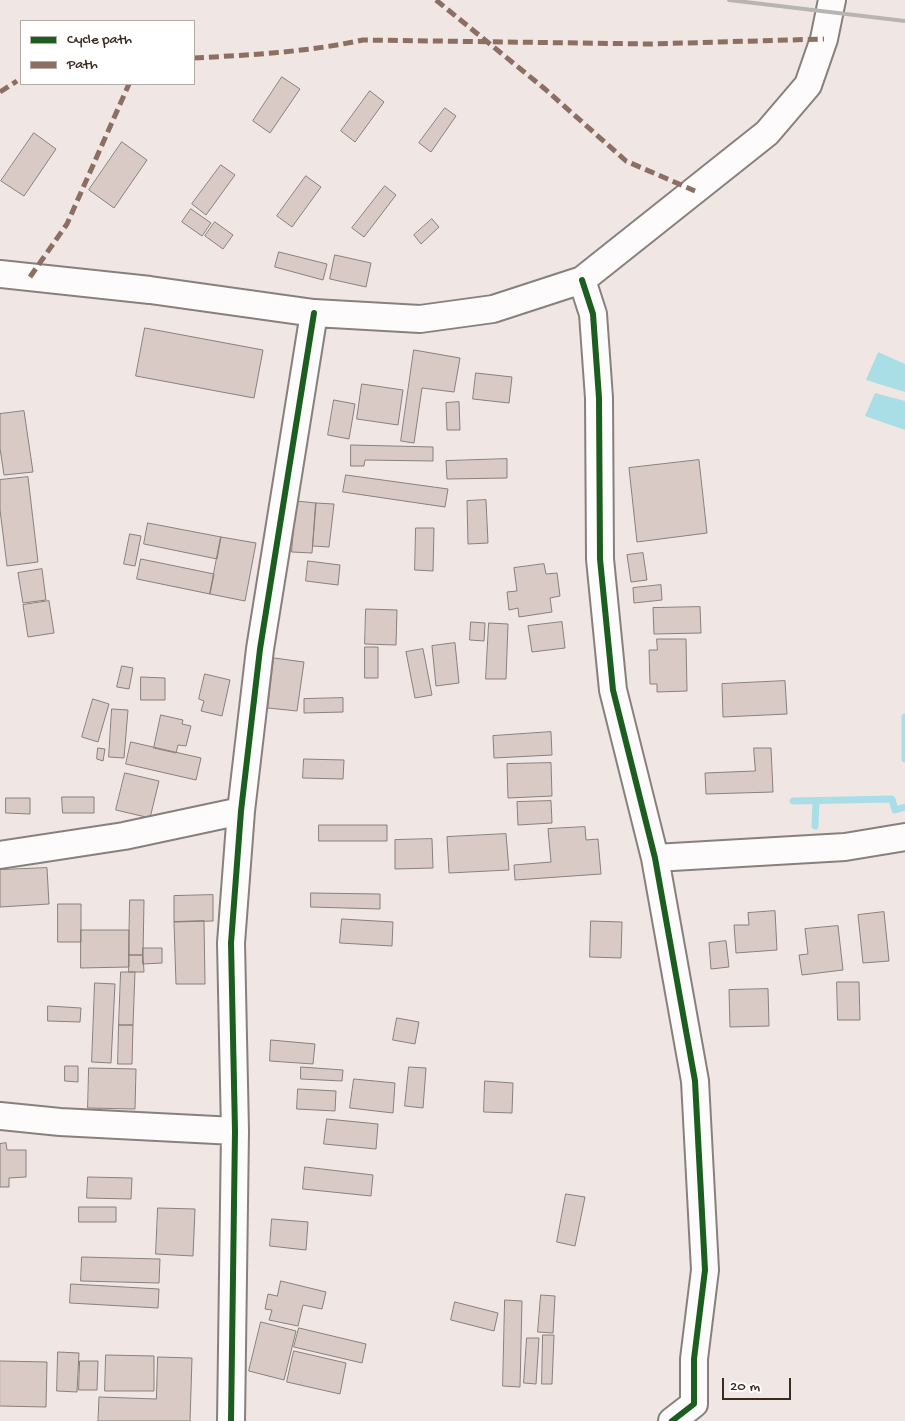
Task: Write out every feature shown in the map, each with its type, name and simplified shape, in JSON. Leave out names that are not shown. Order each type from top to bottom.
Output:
[{"type":"street","points":[[0,274],[150,290],[314,313],[420,320],[493,309],[582,280],[767,133],[808,84],[824,39],[832,0]]},
{"type":"street","points":[[582,280],[593,314],[600,398],[600,559],[613,690],[655,858],[695,1081],[705,1260],[694,1359],[694,1404],[672,1421]]},
{"type":"street","points":[[231,1421],[235,1131],[232,943],[241,810],[260,649],[314,313]]},
{"type":"street","points":[[0,855],[124,836],[241,810]]},
{"type":"street","points":[[655,858],[845,847],[905,838]]},
{"type":"street","points":[[0,1116],[60,1122],[235,1131]]},
{"type":"water","points":[[878,352],[905,364],[905,392],[866,380]]},
{"type":"water","points":[[875,393],[905,401],[905,430],[865,416]]},
{"type":"building","points":[[282,77],[300,89],[270,133],[253,121]]},
{"type":"building","points":[[370,91],[384,102],[355,142],[341,131]]},
{"type":"building","points":[[445,108],[456,116],[431,152],[419,143]]},
{"type":"building","points":[[34,133],[56,149],[24,196],[1,181]]},
{"type":"building","points":[[122,142],[147,160],[114,208],[89,190]]},
{"type":"building","points":[[221,165],[235,175],[206,215],[192,204]]},
{"type":"building","points":[[306,176],[321,187],[292,227],[277,216]]},
{"type":"building","points":[[385,186],[396,195],[364,237],[352,228]]},
{"type":"building","points":[[191,209],[211,223],[202,236],[182,222]]},
{"type":"building","points":[[432,219],[439,227],[421,244],[414,235]]},
{"type":"building","points":[[215,222],[233,235],[223,249],[205,236]]},
{"type":"building","points":[[279,252],[327,264],[323,280],[275,267]]},
{"type":"building","points":[[335,255],[371,263],[366,287],[330,279]]},
{"type":"building","points":[[145,328],[263,350],[254,398],[136,376]]},
{"type":"building","points":[[414,350],[460,358],[454,392],[422,388],[414,443],[401,441]]},
{"type":"building","points":[[476,373],[512,377],[509,403],[473,399]]},
{"type":"building","points":[[362,384],[403,390],[398,425],[357,419]]},
{"type":"building","points":[[334,400],[355,404],[349,439],[328,435]]},
{"type":"building","points":[[459,402],[460,430],[447,430],[446,403]]},
{"type":"building","points":[[24,411],[33,472],[4,475],[0,448],[0,414]]},
{"type":"building","points":[[351,445],[433,447],[433,461],[365,460],[364,466],[351,466]]},
{"type":"building","points":[[507,459],[507,478],[447,479],[446,461]]},
{"type":"building","points":[[699,460],[707,533],[637,542],[629,468]]},
{"type":"building","points":[[346,475],[448,489],[445,507],[343,492]]},
{"type":"building","points":[[28,477],[38,562],[7,566],[0,510],[0,480]]},
{"type":"building","points":[[486,500],[488,543],[468,544],[467,501]]},
{"type":"building","points":[[296,501],[316,503],[312,553],[292,552]]},
{"type":"building","points":[[316,503],[334,504],[329,547],[313,546]]},
{"type":"building","points":[[148,523],[221,537],[217,559],[144,544]]},
{"type":"building","points":[[416,528],[434,528],[433,571],[415,570]]},
{"type":"building","points":[[130,534],[141,536],[135,566],[124,564]]},
{"type":"building","points":[[221,537],[256,543],[245,601],[210,594]]},
{"type":"building","points":[[643,553],[647,580],[631,582],[627,555]]},
{"type":"building","points":[[141,559],[214,574],[210,594],[137,579]]},
{"type":"building","points":[[308,561],[340,565],[338,585],[306,581]]},
{"type":"building","points":[[544,564],[546,574],[557,573],[560,596],[550,598],[552,612],[519,617],[518,608],[509,610],[507,592],[517,591],[514,568]]},
{"type":"building","points":[[42,569],[46,600],[23,603],[18,573]]},
{"type":"building","points":[[661,585],[662,600],[634,603],[633,588]]},
{"type":"building","points":[[49,601],[54,633],[28,637],[23,605]]},
{"type":"building","points":[[700,607],[701,633],[654,634],[653,608]]},
{"type":"building","points":[[366,609],[397,610],[396,645],[365,644]]},
{"type":"building","points":[[471,622],[485,623],[484,641],[470,640]]},
{"type":"building","points":[[562,622],[565,648],[532,652],[528,626]]},
{"type":"building","points":[[489,623],[508,624],[506,679],[486,679]]},
{"type":"building","points":[[657,639],[686,639],[687,691],[657,692],[657,684],[650,684],[649,650],[657,650]]},
{"type":"building","points":[[455,643],[459,683],[436,686],[432,646]]},
{"type":"building","points":[[365,647],[378,647],[378,678],[365,678]]},
{"type":"building","points":[[423,649],[432,695],[415,698],[406,652]]},
{"type":"building","points":[[274,658],[304,662],[297,711],[268,708]]},
{"type":"building","points":[[122,666],[133,668],[129,689],[117,687]]},
{"type":"building","points":[[205,674],[230,680],[222,716],[201,711],[204,701],[199,699]]},
{"type":"building","points":[[141,677],[165,678],[165,700],[141,700]]},
{"type":"building","points":[[785,681],[787,714],[723,717],[722,684]]},
{"type":"building","points":[[343,698],[343,712],[304,713],[304,699]]},
{"type":"building","points":[[93,699],[109,704],[98,742],[82,737]]},
{"type":"building","points":[[112,709],[128,710],[124,758],[109,757]]},
{"type":"building","points":[[161,715],[183,720],[182,724],[191,726],[186,746],[178,745],[176,753],[154,748]]},
{"type":"building","points":[[551,732],[552,755],[494,758],[493,736]]},
{"type":"building","points":[[131,742],[201,758],[196,780],[126,764]]},
{"type":"building","points":[[98,748],[105,749],[103,761],[97,759]]},
{"type":"building","points":[[754,748],[771,748],[773,792],[706,794],[705,773],[755,771]]},
{"type":"building","points":[[304,759],[344,760],[343,779],[303,778]]},
{"type":"building","points":[[551,763],[552,796],[508,798],[507,764]]},
{"type":"building","points":[[125,773],[159,781],[150,818],[116,810]]},
{"type":"building","points":[[62,797],[94,797],[94,813],[63,813]]},
{"type":"building","points":[[6,798],[30,798],[30,814],[6,813]]},
{"type":"building","points":[[551,801],[552,823],[518,825],[517,802]]},
{"type":"building","points":[[319,825],[387,825],[387,841],[319,841]]},
{"type":"building","points":[[585,827],[586,840],[598,839],[601,874],[515,880],[514,865],[551,862],[548,829]]},
{"type":"building","points":[[506,834],[509,870],[449,873],[447,837]]},
{"type":"building","points":[[432,839],[433,868],[395,869],[395,840]]},
{"type":"building","points":[[47,868],[49,904],[0,907],[0,870]]},
{"type":"building","points":[[311,893],[380,894],[380,909],[311,907]]},
{"type":"building","points":[[213,895],[213,921],[174,922],[174,896]]},
{"type":"building","points":[[130,900],[144,900],[143,955],[129,955]]},
{"type":"building","points":[[58,904],[81,904],[81,942],[58,942]]},
{"type":"building","points":[[775,911],[777,950],[736,953],[734,925],[749,925],[748,913]]},
{"type":"building","points":[[884,912],[889,961],[863,963],[858,915]]},
{"type":"building","points":[[342,919],[393,922],[392,946],[340,943]]},
{"type":"building","points":[[204,921],[205,984],[176,984],[174,922]]},
{"type":"building","points":[[591,921],[622,922],[621,958],[590,957]]},
{"type":"building","points":[[838,926],[843,970],[802,975],[799,955],[808,954],[805,929]]},
{"type":"building","points":[[81,930],[129,930],[129,967],[81,968]]},
{"type":"building","points":[[726,941],[729,967],[711,969],[709,943]]},
{"type":"building","points":[[143,948],[162,948],[162,963],[143,964]]},
{"type":"building","points":[[129,955],[143,955],[144,972],[129,972]]},
{"type":"building","points":[[121,972],[135,972],[133,1025],[119,1025]]},
{"type":"building","points":[[837,982],[859,982],[860,1020],[838,1020]]},
{"type":"building","points":[[95,983],[115,984],[111,1063],[92,1062]]},
{"type":"building","points":[[768,989],[769,1026],[730,1027],[729,990]]},
{"type":"building","points":[[48,1006],[81,1008],[80,1022],[48,1021]]},
{"type":"building","points":[[397,1018],[419,1022],[415,1044],[393,1040]]},
{"type":"building","points":[[119,1025],[133,1025],[132,1064],[118,1064]]},
{"type":"building","points":[[271,1040],[315,1044],[313,1064],[270,1061]]},
{"type":"building","points":[[65,1066],[78,1066],[78,1082],[65,1081]]},
{"type":"building","points":[[301,1067],[343,1070],[342,1081],[301,1079]]},
{"type":"building","points":[[409,1067],[426,1068],[423,1108],[405,1106]]},
{"type":"building","points":[[89,1068],[136,1069],[135,1109],[88,1108]]},
{"type":"building","points":[[354,1079],[395,1083],[393,1113],[350,1108]]},
{"type":"building","points":[[485,1081],[513,1083],[512,1113],[484,1112]]},
{"type":"building","points":[[298,1089],[336,1091],[335,1111],[297,1109]]},
{"type":"building","points":[[327,1119],[378,1124],[376,1149],[324,1144]]},
{"type":"building","points":[[6,1143],[7,1150],[26,1150],[26,1177],[9,1178],[9,1187],[0,1187],[0,1144]]},
{"type":"building","points":[[305,1167],[373,1175],[371,1196],[303,1189]]},
{"type":"building","points":[[88,1177],[132,1178],[131,1199],[87,1198]]},
{"type":"building","points":[[566,1194],[585,1197],[575,1246],[557,1242]]},
{"type":"building","points":[[79,1207],[116,1207],[116,1222],[79,1222]]},
{"type":"building","points":[[158,1208],[195,1209],[193,1256],[156,1254]]},
{"type":"building","points":[[272,1219],[308,1222],[306,1250],[270,1246]]},
{"type":"building","points":[[82,1257],[160,1259],[159,1283],[81,1281]]},
{"type":"building","points":[[281,1281],[326,1292],[322,1309],[303,1305],[298,1326],[269,1320],[272,1310],[265,1309],[268,1294],[277,1296]]},
{"type":"building","points":[[71,1284],[159,1289],[158,1308],[70,1303]]},
{"type":"building","points":[[541,1295],[555,1296],[553,1333],[538,1332]]},
{"type":"building","points":[[505,1300],[522,1301],[520,1387],[503,1386]]},
{"type":"building","points":[[455,1302],[498,1313],[494,1331],[451,1320]]},
{"type":"building","points":[[261,1322],[296,1331],[284,1380],[249,1371]]},
{"type":"building","points":[[299,1328],[366,1344],[362,1363],[294,1347]]},
{"type":"building","points":[[543,1335],[554,1335],[552,1384],[542,1384]]},
{"type":"building","points":[[527,1338],[539,1338],[536,1384],[524,1383]]},
{"type":"building","points":[[294,1351],[346,1363],[340,1394],[287,1382]]},
{"type":"building","points":[[58,1352],[79,1353],[77,1392],[57,1391]]},
{"type":"building","points":[[106,1355],[154,1356],[154,1391],[105,1391]]},
{"type":"building","points":[[158,1357],[192,1358],[190,1421],[98,1421],[99,1397],[156,1399]]},
{"type":"building","points":[[0,1361],[47,1362],[46,1407],[0,1406]]},
{"type":"building","points":[[80,1361],[98,1361],[97,1390],[79,1390]]},
{"type":"waterway","points":[[905,717],[905,759]]},
{"type":"waterway","points":[[793,801],[892,799],[895,810],[905,807]]},
{"type":"waterway","points":[[815,826],[816,801]]},
{"type":"railway","points":[[729,0],[905,21]]},
{"type":"marked path","points":[[436,0],[545,89],[626,161],[695,191]]},
{"type":"marked path","points":[[195,58],[300,50],[363,40],[650,44],[824,39]]},
{"type":"marked path","points":[[0,92],[17,81]]},
{"type":"marked path","points":[[30,277],[67,224],[129,85]]},
{"type":"cycle path","points":[[582,280],[593,314],[599,398],[600,559],[613,690],[655,858],[695,1081],[705,1270],[694,1359],[694,1404],[672,1421]]},
{"type":"cycle path","points":[[231,1421],[235,1131],[231,943],[241,811],[260,649],[314,313]]}]
